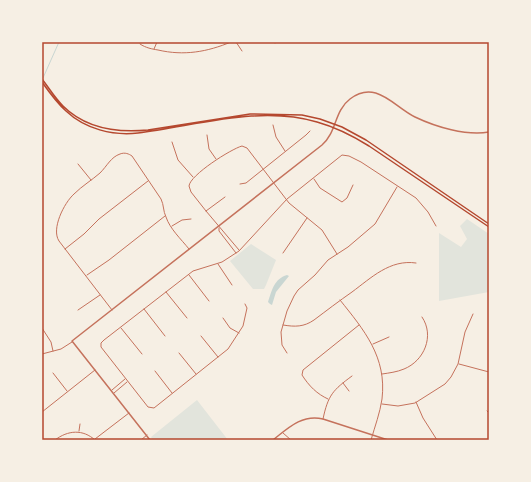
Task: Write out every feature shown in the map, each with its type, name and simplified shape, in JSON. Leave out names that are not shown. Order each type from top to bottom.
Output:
[{"type":"main road","points":[[42,79],[63,108],[74,118],[94,128],[118,133],[135,134],[152,132],[256,116],[278,116],[308,119],[334,128],[369,146],[489,227]]},
{"type":"main road","points":[[42,82],[64,106],[79,118],[95,126],[112,130],[135,132],[236,116],[261,114],[302,115],[320,119],[335,124],[366,140],[489,224]]},
{"type":"street","points":[[154,50],[157,42]]},
{"type":"street","points":[[140,44],[154,50],[172,53],[195,53],[231,42]]},
{"type":"street","points":[[236,42],[242,51]]},
{"type":"street","points":[[42,354],[61,349],[72,341],[326,142],[331,135],[340,110],[347,102],[357,95],[369,92],[383,95],[412,115],[442,126],[470,133],[489,132]]},
{"type":"street","points":[[273,125],[276,137],[286,152]]},
{"type":"street","points":[[240,184],[246,182],[286,152],[310,131]]},
{"type":"street","points":[[207,135],[209,149],[217,160]]},
{"type":"street","points":[[172,142],[178,160],[194,178]]},
{"type":"street","points":[[236,253],[191,192],[189,185],[190,181],[227,152],[242,146],[247,148],[292,206],[322,230],[337,254]]},
{"type":"street","points":[[112,310],[56,237],[56,230],[58,222],[70,197],[101,172],[112,159],[120,154],[130,155],[163,202],[165,216],[171,226],[190,250]]},
{"type":"street","points":[[246,304],[246,316],[239,333],[228,349],[219,358],[154,408],[150,408],[103,349],[101,344],[104,340],[188,274],[197,269],[227,259],[239,251],[286,199],[314,179],[340,156],[346,155],[365,164],[419,201],[436,226]]},
{"type":"street","points":[[78,164],[91,180]]},
{"type":"street","points":[[314,179],[320,188],[342,202],[349,196],[353,185]]},
{"type":"street","points":[[65,249],[84,234],[99,219],[148,181]]},
{"type":"street","points":[[287,353],[281,342],[283,324],[290,303],[296,293],[326,262],[348,247],[375,224],[398,186]]},
{"type":"street","points":[[206,212],[224,197]]},
{"type":"street","points":[[86,276],[165,216]]},
{"type":"street","points":[[283,253],[307,218]]},
{"type":"street","points":[[171,226],[182,220],[191,219]]},
{"type":"street","points":[[218,227],[222,229],[239,251]]},
{"type":"street","points":[[283,324],[295,326],[306,325],[382,270],[410,262],[416,263]]},
{"type":"street","points":[[218,263],[232,285]]},
{"type":"street","points":[[188,274],[209,301]]},
{"type":"street","points":[[166,292],[187,318]]},
{"type":"street","points":[[78,310],[100,294]]},
{"type":"street","points":[[340,300],[360,325],[373,345],[378,357],[382,374],[381,404],[371,440]]},
{"type":"street","points":[[144,309],[165,336]]},
{"type":"street","points":[[381,404],[403,405],[416,402],[445,384],[451,377],[458,364],[465,332],[473,314]]},
{"type":"street","points":[[382,374],[405,369],[413,365],[421,357],[428,335],[426,325],[422,317]]},
{"type":"street","points":[[223,318],[230,328],[239,333]]},
{"type":"street","points":[[328,399],[319,394],[312,387],[302,375],[303,370],[360,325]]},
{"type":"street","points":[[121,327],[142,354]]},
{"type":"street","points":[[42,328],[51,342],[53,351]]},
{"type":"street","points":[[201,336],[219,358]]},
{"type":"street","points":[[373,345],[389,337]]},
{"type":"street","points":[[72,341],[150,440]]},
{"type":"street","points":[[178,353],[196,375]]},
{"type":"street","points":[[458,364],[489,372]]},
{"type":"street","points":[[42,412],[95,370]]},
{"type":"street","points":[[154,371],[173,394]]},
{"type":"street","points":[[53,373],[68,392]]},
{"type":"street","points":[[323,419],[328,399],[335,388],[352,376]]},
{"type":"street","points":[[112,390],[126,379]]},
{"type":"street","points":[[114,393],[128,381]]},
{"type":"street","points":[[342,382],[349,391]]},
{"type":"street","points":[[416,402],[423,418],[437,440]]},
{"type":"street","points":[[55,440],[65,434],[78,432],[84,433],[95,440],[129,413]]},
{"type":"street","points":[[273,440],[298,421],[312,418],[323,419],[388,440]]},
{"type":"street","points":[[78,432],[80,424]]},
{"type":"street","points":[[283,432],[291,440]]},
{"type":"street","points":[[141,440],[147,435]]},
{"type":"shaded area","points":[[467,219],[489,234],[489,292],[439,301],[439,233],[461,247],[467,239],[460,226]]},
{"type":"shaded area","points":[[251,244],[276,260],[264,289],[253,289],[230,261]]},
{"type":"shaded area","points":[[287,275],[289,276],[276,292],[272,305],[270,304],[268,302],[276,282]]},
{"type":"shaded area","points":[[197,400],[228,440],[153,440],[151,437]]},
{"type":"waterway","points":[[43,78],[59,42]]}]
